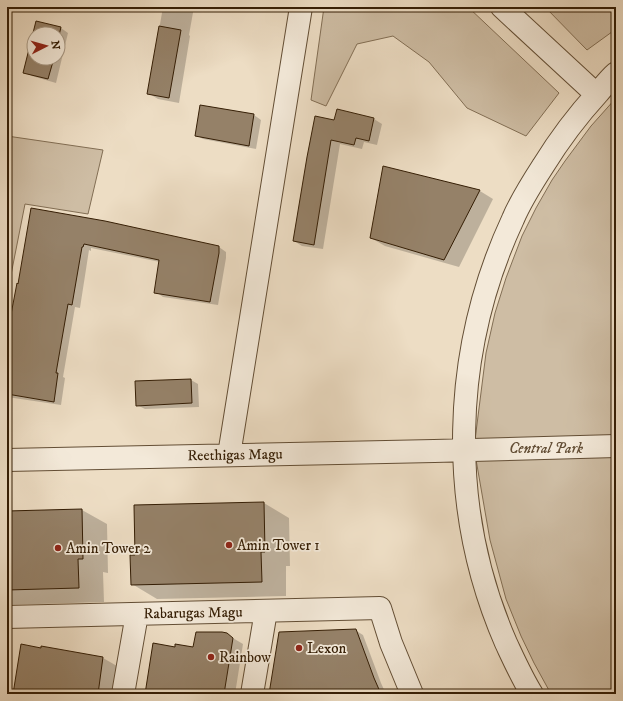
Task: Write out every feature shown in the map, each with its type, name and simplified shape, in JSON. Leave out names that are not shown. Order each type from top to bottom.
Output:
[{"type":"street","points":[[229,455],[301,7]]},
{"type":"street","points":[[502,7],[596,94]]},
{"type":"street","points":[[532,694],[498,625],[487,592],[470,524],[463,450],[465,404],[470,358],[478,316],[487,283],[513,218],[529,187],[557,144],[583,109],[616,73]]},
{"type":"street","name":"Reethigas Magu","points":[[7,460],[616,446]]},
{"type":"street","name":"Rabarugas Magu","points":[[8,622],[137,614],[380,608],[391,643],[412,694]]},
{"type":"street","points":[[252,694],[266,611]]},
{"type":"street","points":[[123,694],[137,614]]},
{"type":"green space","points":[[324,7],[468,7],[559,93],[526,136],[467,108],[429,62],[393,36],[357,44],[326,106],[311,100]]},
{"type":"green space","points":[[545,7],[616,7],[616,29],[587,50]]},
{"type":"green space","name":"Central Park","points":[[616,98],[616,694],[551,694],[521,636],[506,599],[490,540],[474,448],[486,353],[495,313],[506,278],[522,236],[552,180],[591,126]]},
{"type":"green space","points":[[7,136],[103,150],[88,214],[25,204],[7,295]]},
{"type":"building","points":[[36,21],[57,26],[35,26]]},
{"type":"building","points":[[159,26],[181,30],[169,98],[147,94]]},
{"type":"building","points":[[26,61],[26,66],[52,66],[48,79],[23,73]]},
{"type":"building","points":[[200,105],[254,114],[249,146],[195,136]]},
{"type":"building","points":[[337,109],[374,118],[369,141],[356,138],[354,145],[331,140],[314,245],[293,241],[315,116],[334,120]]},
{"type":"building","points":[[383,166],[480,190],[444,260],[370,238]]},
{"type":"building","points":[[31,208],[105,221],[219,246],[210,302],[154,293],[159,260],[84,244],[82,247],[72,305],[68,304],[56,373],[58,373],[54,402],[7,394],[7,325],[9,325],[17,283],[18,284]]},
{"type":"building","points":[[191,379],[192,403],[136,406],[135,381]]},
{"type":"building","name":"Amin Tower 1","points":[[264,502],[265,552],[261,552],[262,582],[131,585],[130,555],[135,555],[134,505]]},
{"type":"building","name":"Amin Tower 2","points":[[82,509],[83,559],[78,559],[79,588],[7,590],[7,511]]},
{"type":"building","points":[[356,629],[381,694],[269,694],[279,632]]},
{"type":"building","points":[[196,632],[222,632],[227,633],[233,638],[224,694],[145,694],[153,643],[175,647],[175,644],[193,647]]},
{"type":"building","points":[[21,644],[103,657],[98,694],[71,694],[48,690],[47,694],[13,694]]},
{"type":"place","name":"Amin Tower 1","points":[[229,545]]},
{"type":"place","name":"Amin Tower 2","points":[[58,548]]},
{"type":"place","name":"Lexon","points":[[299,648]]},
{"type":"place","name":"Rainbow","points":[[211,657]]}]
